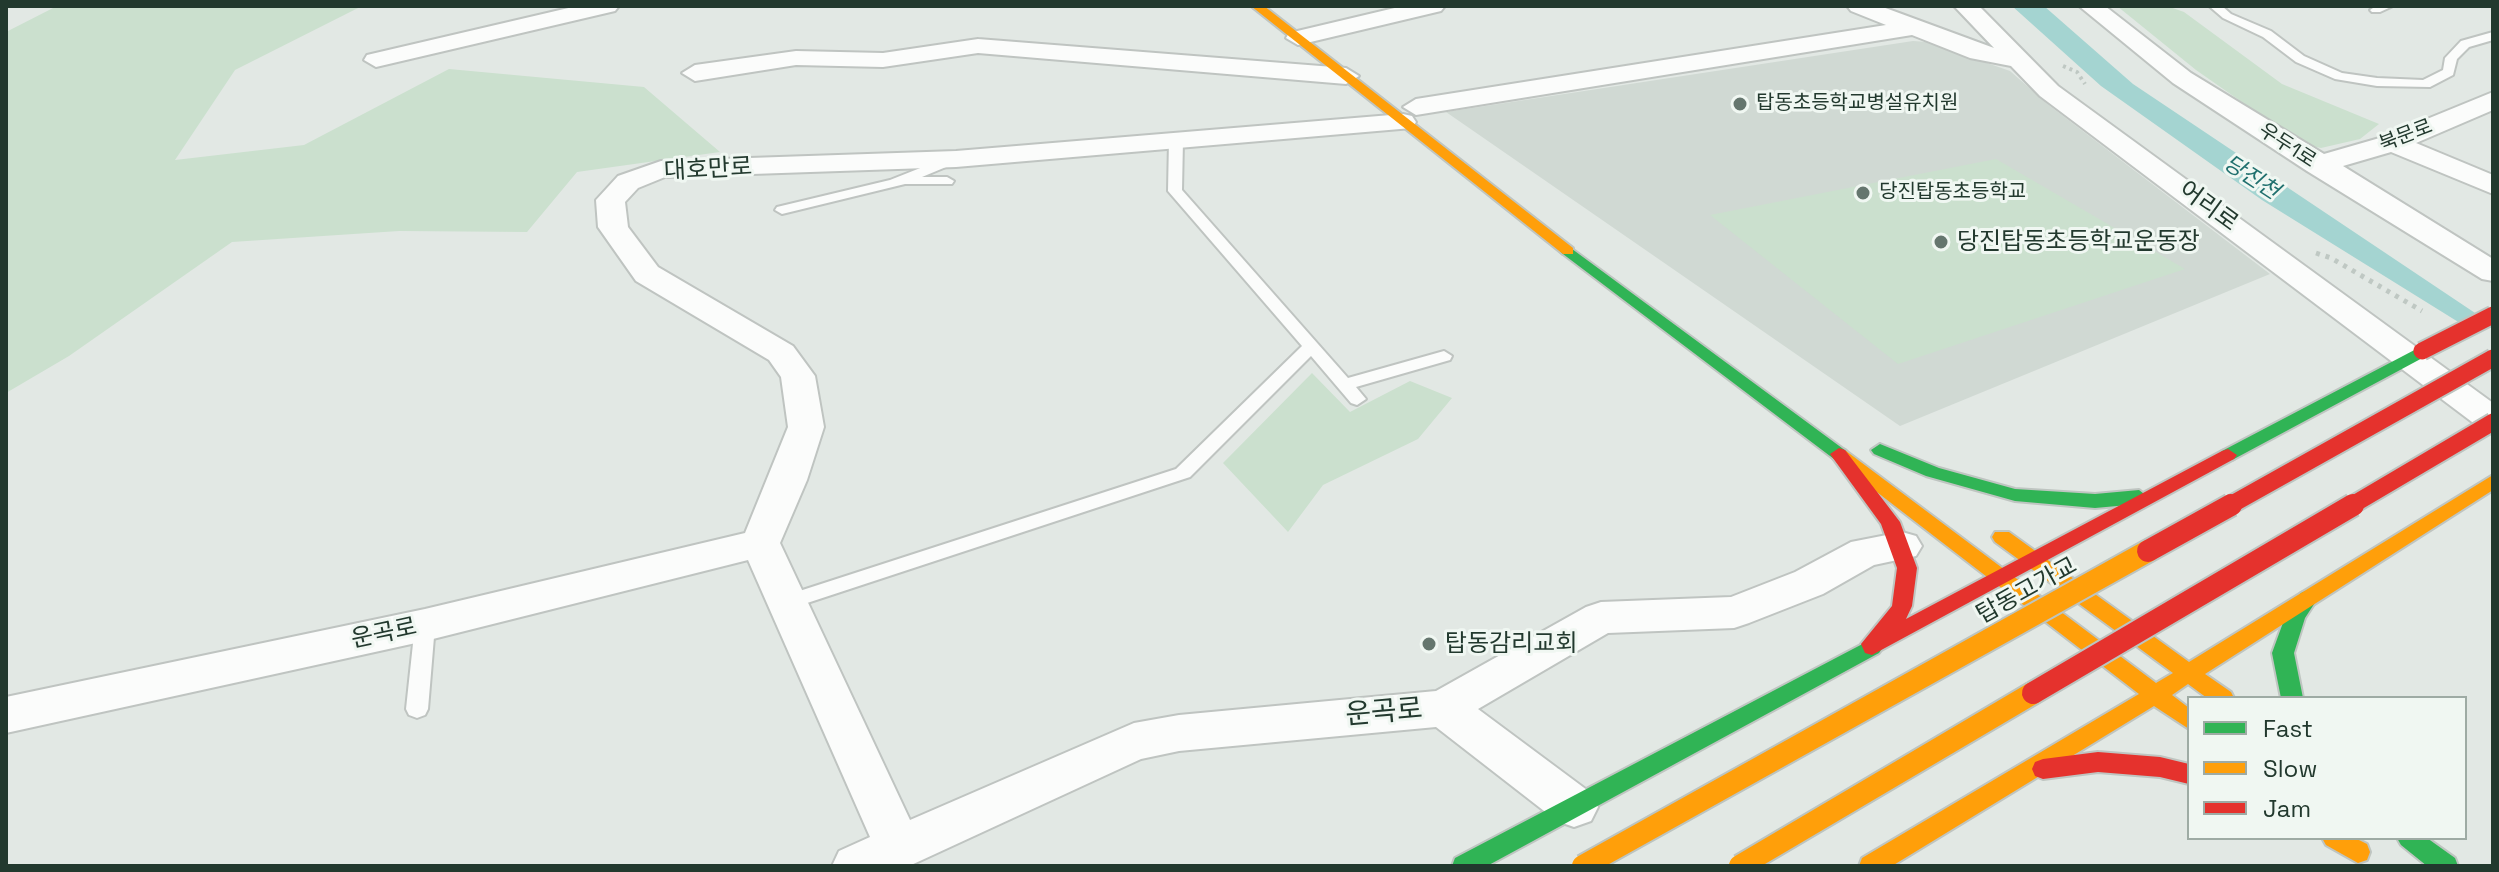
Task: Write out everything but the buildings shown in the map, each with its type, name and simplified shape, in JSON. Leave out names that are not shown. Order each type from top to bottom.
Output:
[{"type":"main road","points":[[1257,6],[1309,35],[1410,114],[1611,285],[2002,575],[2187,718]]},
{"type":"main road","points":[[1286,6],[1346,76],[1410,114],[1440,125]]},
{"type":"main road","points":[[1464,866],[1851,660],[2002,575],[2493,315]]},
{"type":"main road","name":"탑동고가교","points":[[1583,866],[2493,358]]},
{"type":"main road","points":[[1740,866],[2493,421]]},
{"type":"main road","points":[[1944,496],[1874,446],[1959,481],[2041,499],[2117,500],[2164,490]]},
{"type":"main road","points":[[1839,454],[1876,499],[1902,546],[1907,568],[1902,606],[1883,633],[1851,660]]},
{"type":"main road","points":[[1871,866],[2190,673],[2493,481]]},
{"type":"main road","points":[[1982,523],[2220,696]]},
{"type":"main road","points":[[2292,696],[2283,653],[2295,615],[2308,598]]},
{"type":"main road","points":[[2029,771],[2098,762],[2160,767],[2187,774]]},
{"type":"main road","points":[[2340,840],[2376,866]]},
{"type":"main road","points":[[2412,840],[2446,866]]},
{"type":"street","points":[[376,60],[607,6]]},
{"type":"street","points":[[1309,35],[1433,6]]},
{"type":"street","points":[[1859,6],[1979,53],[2017,60]]},
{"type":"street","name":"어리로","points":[[1966,6],[2049,91],[2417,354],[2493,421]]},
{"type":"street","name":"우두1로","points":[[2091,6],[2182,78],[2317,165],[2490,254]]},
{"type":"street","name":"대호만로","points":[[760,543],[788,480],[806,427],[798,376],[781,353],[647,274],[613,227],[610,200],[628,182],[661,169],[950,170],[1176,140],[1410,114],[1911,28]]},
{"type":"street","points":[[695,73],[796,58],[883,60],[978,46],[1279,74],[1346,76]]},
{"type":"street","name":"북문로","points":[[2317,165],[2393,143],[2493,100]]},
{"type":"street","points":[[2393,143],[2493,185]]},
{"type":"street","points":[[760,543],[852,751],[900,848]]},
{"type":"street","name":"운곡로","points":[[6,715],[425,625],[760,543]]},
{"type":"street","name":"운곡로","points":[[856,866],[1134,742],[1179,733],[1444,708],[1601,618],[1734,612],[1809,583],[1865,552],[1902,546]]},
{"type":"street","points":[[1444,708],[1574,807]]},
{"type":"lane","points":[[2215,6],[2227,16],[2267,34],[2300,59],[2339,76],[2377,82],[2425,84],[2449,72],[2451,58],[2465,44],[2493,36]]},
{"type":"lane","points":[[1176,140],[1175,191],[1357,399]]},
{"type":"lane","points":[[903,180],[950,170]]},
{"type":"lane","points":[[782,210],[950,170]]},
{"type":"lane","points":[[788,602],[1183,473],[1311,346]]},
{"type":"lane","points":[[1345,384],[1444,356]]},
{"type":"lane","points":[[417,709],[425,625]]},
{"type":"path","points":[[2054,61],[2077,72],[2093,91]]},
{"type":"path","points":[[2303,244],[2426,314]]},
{"type":"shaded area","name":"당진탑동초등학교","points":[[1913,41],[1927,42],[2010,71],[2050,106],[2270,274],[1900,426],[1446,112]]},
{"type":"green space","points":[[57,6],[362,6],[235,70],[175,160],[304,145],[449,69],[644,87],[720,152],[577,172],[527,232],[399,231],[232,242],[69,356],[6,393],[6,32]]},
{"type":"green space","points":[[2117,6],[2167,6],[2184,12],[2282,84],[2379,124],[2360,139],[2321,148],[2302,144],[2196,70]]},
{"type":"green space","name":"당진탑동초등학교운동장","points":[[1996,159],[2185,269],[1898,364],[1710,215]]},
{"type":"green space","points":[[1312,373],[1350,412],[1410,381],[1452,398],[1418,439],[1323,485],[1288,532],[1223,463]]},
{"type":"water","name":"당진천","points":[[2012,6],[2044,6],[2133,84],[2493,325],[2476,333],[2262,200],[2101,86]]},
{"type":"traffic: fast","points":[[1568,251],[1840,455]]},
{"type":"traffic: fast","points":[[2228,455],[2422,351]]},
{"type":"traffic: fast","points":[[1880,450],[1933,472],[2015,495],[2095,501],[2139,497]]},
{"type":"traffic: fast","points":[[2292,696],[2283,653],[2295,615],[2308,598]]},
{"type":"traffic: fast","points":[[1464,866],[1872,647]]},
{"type":"traffic: fast","points":[[2412,840],[2446,866]]},
{"type":"traffic: slow","points":[[1257,6],[1568,251]]},
{"type":"traffic: slow","points":[[1840,455],[2187,718]]},
{"type":"traffic: slow","points":[[1871,866],[2156,694],[2493,481]]},
{"type":"traffic: slow","points":[[2002,537],[2220,696]]},
{"type":"traffic: slow","points":[[1583,866],[2148,551]]},
{"type":"traffic: slow","points":[[1740,866],[2033,693]]},
{"type":"traffic: slow","points":[[2337,840],[2358,852]]},
{"type":"traffic: jam","points":[[2422,351],[2493,315]]},
{"type":"traffic: jam","points":[[2148,551],[2493,358]]},
{"type":"traffic: jam","points":[[2033,693],[2493,422]]},
{"type":"traffic: jam","points":[[1839,454],[1890,522],[1907,568],[1902,606],[1895,620],[1872,644]]},
{"type":"traffic: jam","points":[[1872,647],[2228,455]]},
{"type":"traffic: jam","points":[[2043,769],[2098,762],[2160,767],[2187,774]]},
{"type":"place","name":"탑동초등학교병설유치원","points":[[1740,104]]},
{"type":"place","name":"당진탑동초등학교","points":[[1863,193]]},
{"type":"place","name":"당진탑동초등학교운동장","points":[[1941,242]]},
{"type":"place","name":"탑동감리교회","points":[[1429,644]]}]
